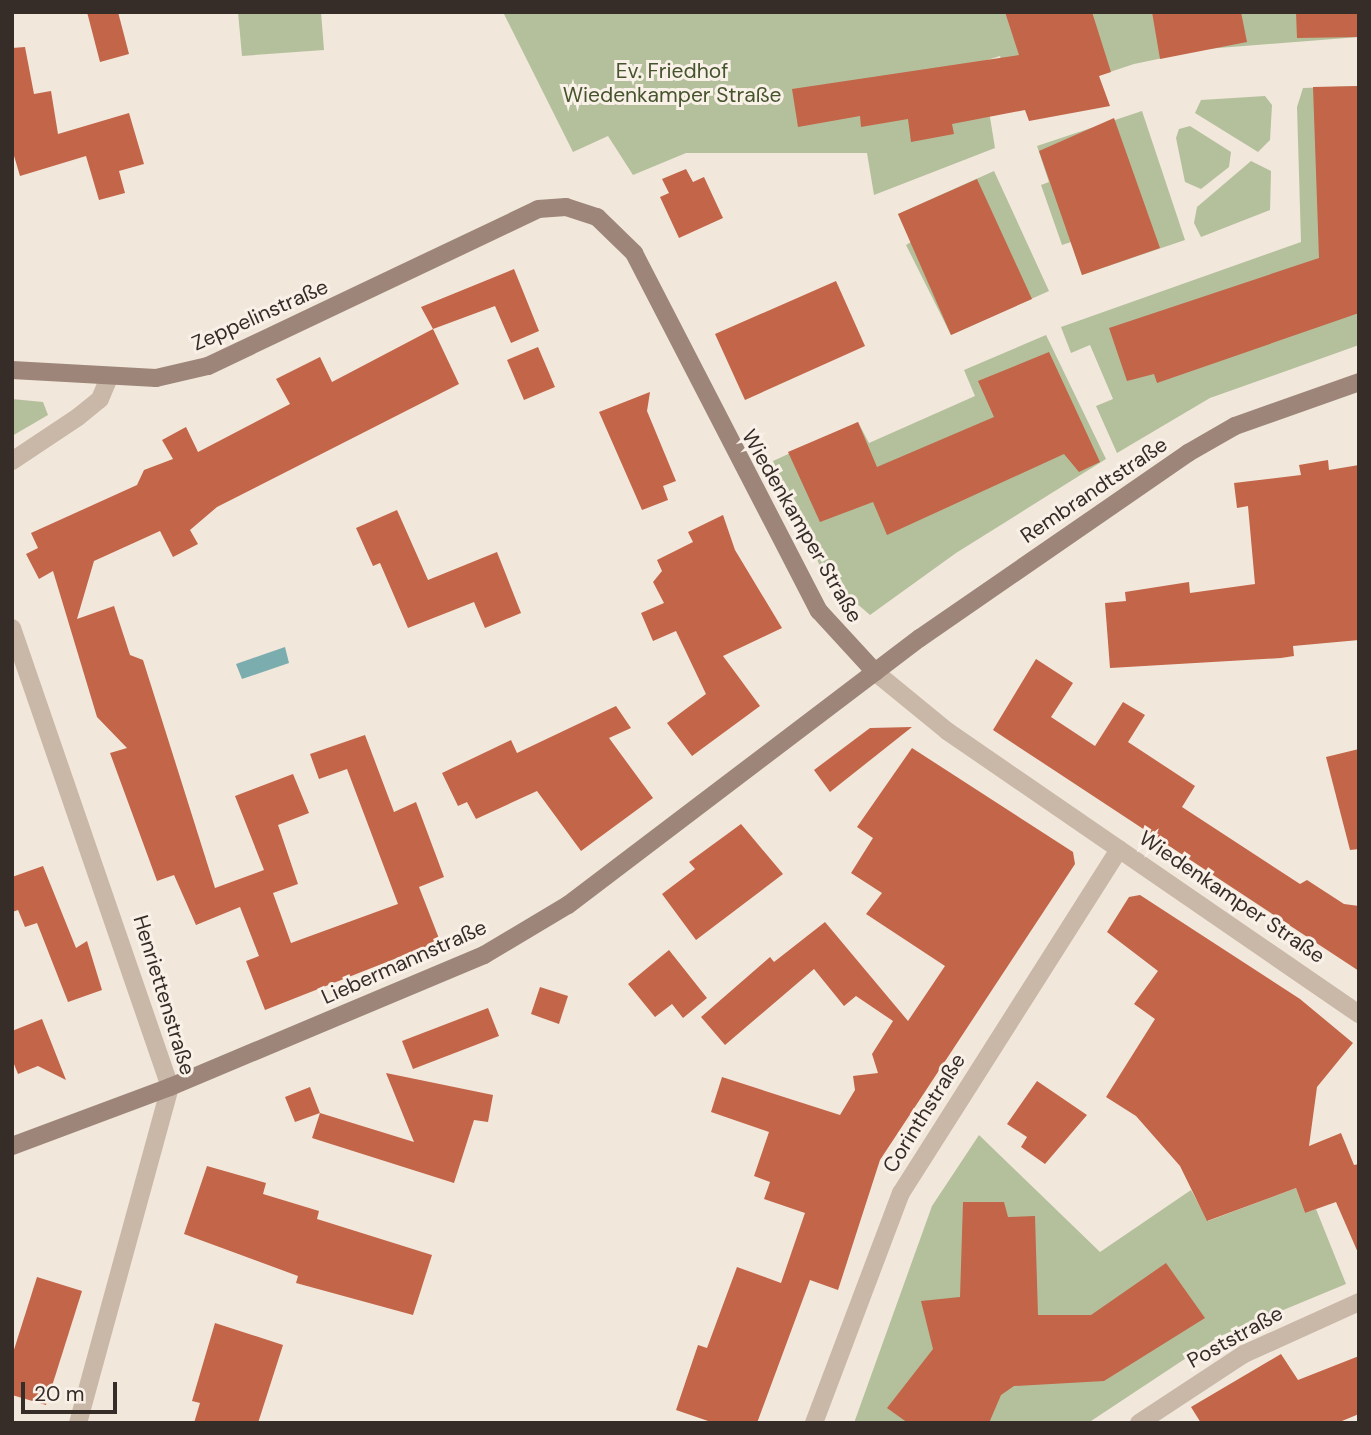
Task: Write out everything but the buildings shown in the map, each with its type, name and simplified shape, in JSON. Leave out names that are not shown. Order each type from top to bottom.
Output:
[{"type":"main road","name":"Wiedenkamper Straße","points":[[359,296],[538,209],[565,207],[597,217],[634,253],[819,611],[875,672]]},
{"type":"main road","name":"Zeppelinstraße","points":[[12,370],[109,378],[156,378],[208,366],[359,296]]},
{"type":"main road","name":"Rembrandtstraße","points":[[875,672],[1188,453],[1236,426],[1359,382]]},
{"type":"main road","name":"Liebermannstraße","points":[[12,1146],[170,1087],[484,955],[568,905],[875,672]]},
{"type":"street","points":[[12,461],[100,399],[109,378]]},
{"type":"street","name":"Henriettenstraße","points":[[12,628],[170,1087],[78,1423]]},
{"type":"street","name":"Wiedenkamper Straße","points":[[875,672],[947,731],[1359,1014]]},
{"type":"street","name":"Corinthstraße","points":[[814,1423],[901,1193],[1119,849]]},
{"type":"street","name":"Poststraße","points":[[1139,1423],[1244,1354],[1359,1301]]},
{"type":"green space","points":[[238,12],[321,12],[324,50],[242,56]]},
{"type":"green space","name":"Ev. Friedhof Wiedenkamper Straße","points":[[503,12],[1359,12],[1359,37],[1206,49],[1134,64],[1014,104],[1000,56],[981,62],[995,148],[874,195],[867,153],[686,153],[633,175],[608,136],[573,152]]},
{"type":"green space","points":[[1359,86],[1359,345],[1210,398],[1117,453],[1096,406],[1113,399],[1090,345],[1071,353],[1061,327],[1301,242],[1297,107],[1303,88]]},
{"type":"green space","points":[[1265,96],[1272,105],[1270,140],[1258,152],[1195,113],[1201,100]]},
{"type":"green space","points":[[1142,111],[1185,240],[1082,275],[1071,242],[1062,245],[1041,185],[1049,182],[1037,146]]},
{"type":"green space","points":[[1190,126],[1231,152],[1229,167],[1201,189],[1185,182],[1176,138],[1179,129]]},
{"type":"green space","points":[[1251,161],[1271,171],[1270,210],[1201,237],[1194,223],[1197,207]]},
{"type":"green space","points":[[994,171],[1049,291],[951,335],[906,245],[911,242],[898,214]]},
{"type":"green space","points":[[1046,335],[1106,459],[956,553],[870,615],[824,575],[773,461],[858,422],[869,443],[975,396],[964,370]]},
{"type":"green space","points":[[12,399],[43,402],[48,415],[12,436]]},
{"type":"green space","points":[[979,1135],[1100,1252],[1191,1190],[1208,1221],[1296,1188],[1305,1213],[1316,1209],[1346,1284],[1218,1337],[1088,1423],[854,1423],[932,1206]]},
{"type":"water","points":[[285,647],[289,663],[242,679],[236,664]]}]
